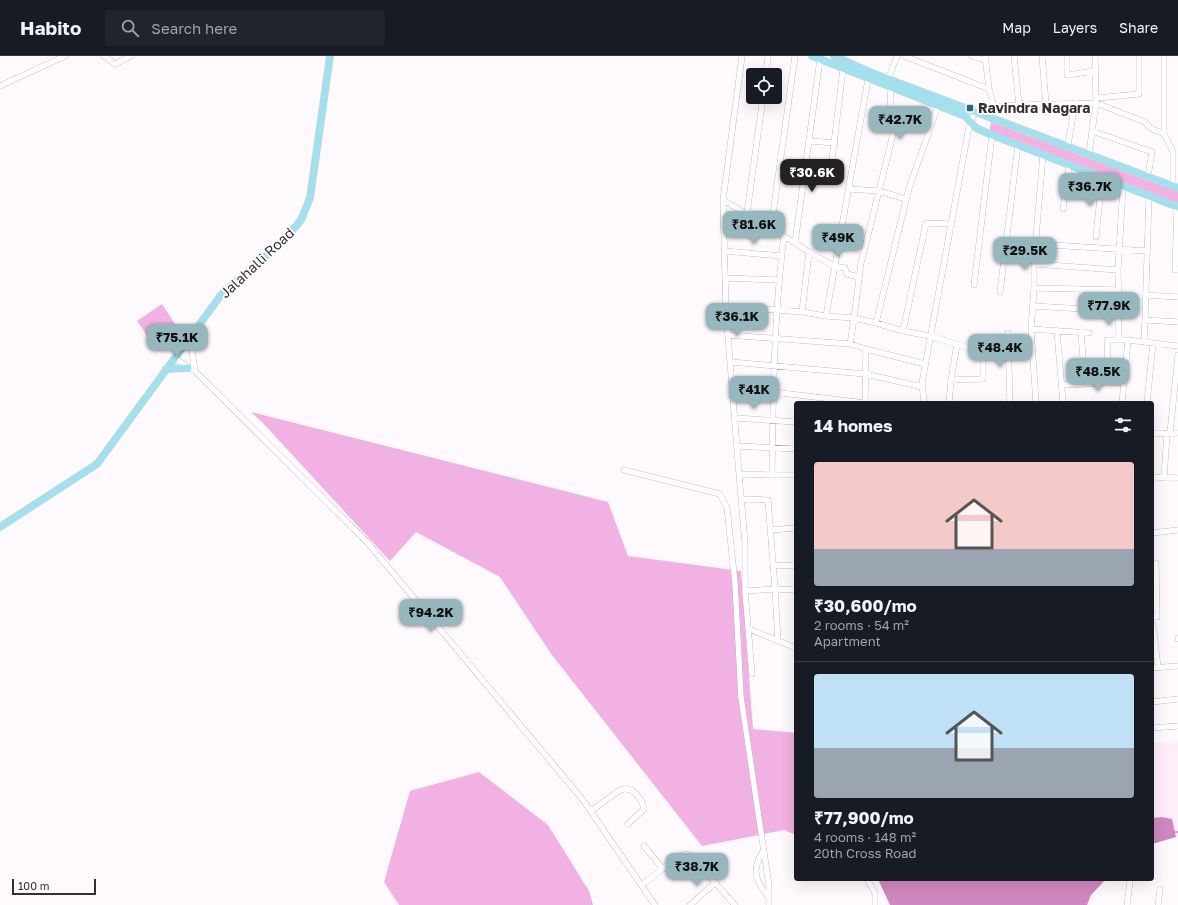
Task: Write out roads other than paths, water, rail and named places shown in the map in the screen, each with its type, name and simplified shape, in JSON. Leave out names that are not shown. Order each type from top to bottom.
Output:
[{"type":"main road","name":"Jalahalli Road","points":[[0,527],[97,464],[221,295],[286,238],[301,220],[310,198],[330,56]]},
{"type":"main road","points":[[812,56],[965,116],[976,128],[992,136],[1178,207]]},
{"type":"main road","points":[[834,56],[1175,187]]},
{"type":"main road","points":[[166,369],[191,370]]},
{"type":"street","points":[[0,86],[65,56]]},
{"type":"street","points":[[104,56],[115,64],[131,56]]},
{"type":"street","points":[[742,56],[723,200],[726,306],[742,499],[745,591],[752,674]]},
{"type":"street","points":[[767,68],[768,56]]},
{"type":"street","points":[[771,228],[795,56]]},
{"type":"street","points":[[850,344],[859,277],[895,126],[889,124],[888,78],[897,56]]},
{"type":"street","points":[[904,56],[989,89]]},
{"type":"street","points":[[972,56],[986,59],[989,89],[994,107]]},
{"type":"street","points":[[1014,56],[1019,105]]},
{"type":"street","points":[[1042,56],[1046,104]]},
{"type":"street","points":[[1067,56],[1067,74],[1095,71]]},
{"type":"street","points":[[1089,153],[1096,101],[1095,56]]},
{"type":"street","points":[[924,401],[923,387],[930,336],[970,120],[977,111],[994,107],[1075,103],[1139,94],[1139,56]]},
{"type":"street","points":[[1164,56],[1164,134],[1173,152],[1175,187]]},
{"type":"street","points":[[795,243],[807,166],[820,59]]},
{"type":"street","points":[[807,166],[832,168],[843,69]]},
{"type":"street","points":[[826,316],[868,79]]},
{"type":"street","points":[[1096,101],[1145,122],[1150,128],[1164,134]]},
{"type":"street","points":[[1068,145],[1075,103]]},
{"type":"street","points":[[748,213],[762,104]]},
{"type":"street","points":[[876,323],[906,199],[938,106]]},
{"type":"street","points":[[1092,131],[1152,152],[1148,176]]},
{"type":"street","points":[[974,285],[992,136]]},
{"type":"street","points":[[810,141],[835,143]]},
{"type":"street","points":[[1000,292],[1018,145]]},
{"type":"street","points":[[1036,401],[1031,329],[1034,264],[1043,155]]},
{"type":"street","points":[[1063,209],[1069,165]]},
{"type":"street","points":[[1096,237],[1102,178]]},
{"type":"street","points":[[1119,340],[1117,311],[1119,290],[1118,270],[1123,186]]},
{"type":"street","points":[[849,189],[879,191],[906,199]]},
{"type":"street","points":[[1144,342],[1149,196]]},
{"type":"street","points":[[723,200],[748,213],[834,266],[845,268],[847,274],[859,277]]},
{"type":"street","points":[[1178,207],[1175,270],[1178,270]]},
{"type":"street","points":[[902,331],[926,222],[950,224]]},
{"type":"street","points":[[772,475],[776,308],[784,236]]},
{"type":"street","points":[[1036,244],[1147,251]]},
{"type":"street","points":[[725,251],[781,256]]},
{"type":"street","points":[[802,312],[809,252]]},
{"type":"street","points":[[1034,264],[1118,270]]},
{"type":"street","points":[[725,278],[778,280]]},
{"type":"street","points":[[1034,288],[1119,290]]},
{"type":"street","points":[[1146,295],[1178,297]]},
{"type":"street","points":[[726,306],[776,308],[826,316],[854,318],[902,331],[930,336],[983,352],[983,379],[951,380]]},
{"type":"street","points":[[1033,306],[1117,311]]},
{"type":"street","points":[[1145,320],[1178,322]]},
{"type":"street","points":[[1031,329],[1089,333]]},
{"type":"street","points":[[1057,331],[1064,401]]},
{"type":"street","points":[[1081,332],[1085,384]]},
{"type":"street","points":[[1008,333],[1010,401]]},
{"type":"street","points":[[728,335],[850,344],[926,364]]},
{"type":"street","points":[[190,337],[191,370]]},
{"type":"street","points":[[1110,383],[1107,340],[1128,340],[1178,346]]},
{"type":"street","points":[[1122,401],[1128,340]]},
{"type":"street","points":[[1147,401],[1153,343]]},
{"type":"street","points":[[949,401],[957,344]]},
{"type":"street","points":[[866,349],[866,401]]},
{"type":"street","points":[[1164,478],[1178,355]]},
{"type":"street","points":[[174,358],[191,370],[367,542],[591,811],[655,905]]},
{"type":"street","points":[[731,362],[865,374],[923,387]]},
{"type":"street","points":[[1062,385],[1123,382]]},
{"type":"street","points":[[733,390],[773,392],[849,401]]},
{"type":"street","points":[[735,418],[794,422]]},
{"type":"street","points":[[1154,434],[1178,433]]},
{"type":"street","points":[[737,446],[772,447],[794,450]]},
{"type":"street","points":[[624,470],[720,494],[726,508],[735,583],[741,697],[764,850],[769,905]]},
{"type":"street","points":[[739,474],[794,476]]},
{"type":"street","points":[[1154,477],[1178,478]]},
{"type":"street","points":[[742,499],[768,500],[776,589],[778,641]]},
{"type":"street","points":[[770,530],[794,528]]},
{"type":"street","points":[[1154,533],[1178,530]]},
{"type":"street","points":[[1154,617],[1157,617],[1154,591],[1156,563]]},
{"type":"street","points":[[773,565],[794,566]]},
{"type":"street","points":[[745,591],[776,589],[794,590]]},
{"type":"street","points":[[749,629],[794,647]]},
{"type":"street","points":[[1154,646],[1155,667],[1178,666]]},
{"type":"street","points":[[1154,702],[1178,699]]},
{"type":"street","points":[[1154,728],[1178,726]]},
{"type":"street","points":[[591,811],[620,790],[626,788],[631,790],[643,801],[644,809],[628,824]]},
{"type":"street","points":[[644,846],[663,869]]},
{"type":"street","points":[[764,850],[755,871],[756,877],[769,898]]},
{"type":"street","points":[[642,885],[679,856],[687,854],[693,858],[735,905]]},
{"type":"street","points":[[868,881],[875,893],[875,905]]},
{"type":"street","points":[[1127,905],[1130,882]]},
{"type":"street","points":[[690,905],[715,883]]},
{"type":"street","points":[[1158,905],[1160,889]]},
{"type":"place","name":"Ravindra Nagara","points":[[970,108]]}]
